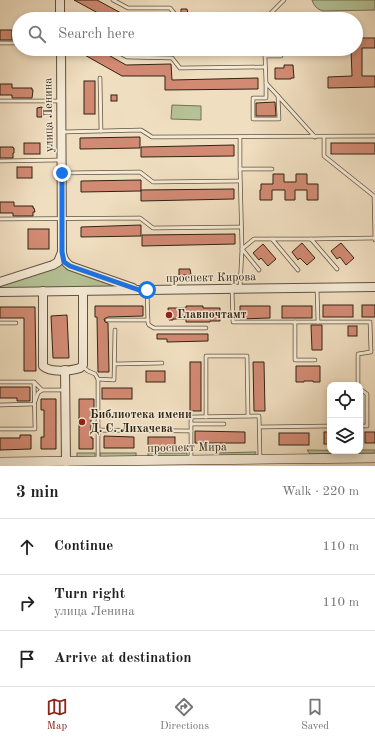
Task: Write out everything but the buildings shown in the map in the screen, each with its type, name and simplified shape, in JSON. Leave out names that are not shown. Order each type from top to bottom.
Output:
[{"type":"main road","name":"проспект Мира","points":[[0,462],[66,464],[98,462],[116,464],[170,463],[191,460],[343,462],[375,458]]},
{"type":"street","points":[[60,0],[60,12]]},
{"type":"street","name":"улица Ленина","points":[[60,56],[62,252]]},
{"type":"street","points":[[0,282],[53,265],[58,262],[62,252]]},
{"type":"street","points":[[62,252],[64,262],[70,266],[143,290]]},
{"type":"street","name":"проспект Кирова","points":[[0,292],[375,287]]},
{"type":"street","points":[[43,291],[43,366],[48,369],[65,370],[78,369],[82,366],[83,291]]},
{"type":"street","points":[[65,370],[66,464]]},
{"type":"lane","points":[[113,0],[128,8],[170,8],[173,12]]},
{"type":"lane","points":[[272,12],[284,0]]},
{"type":"lane","points":[[0,44],[12,43]]},
{"type":"lane","points":[[125,56],[172,58],[180,68],[265,67]]},
{"type":"lane","points":[[278,96],[279,119],[253,119],[253,98],[266,98],[265,56],[281,56]]},
{"type":"lane","points":[[100,78],[101,131]]},
{"type":"lane","points":[[266,83],[315,137]]},
{"type":"lane","points":[[0,101],[61,101]]},
{"type":"lane","points":[[62,132],[141,130],[152,137],[375,136]]},
{"type":"lane","points":[[240,137],[242,249],[233,322],[370,322],[373,352],[358,354],[358,382]]},
{"type":"lane","points":[[242,249],[254,239],[375,239],[375,196],[324,156],[324,137]]},
{"type":"lane","points":[[0,161],[62,160]]},
{"type":"lane","points":[[240,169],[272,169]]},
{"type":"lane","points":[[62,173],[140,172],[154,182],[240,181]]},
{"type":"lane","points":[[0,219],[140,218],[153,228],[241,227]]},
{"type":"lane","points":[[272,239],[298,270]]},
{"type":"lane","points":[[311,239],[337,269]]},
{"type":"lane","points":[[242,249],[259,270]]},
{"type":"lane","points":[[318,288],[318,322]]},
{"type":"lane","points":[[143,290],[149,325],[154,328],[206,328]]},
{"type":"lane","points":[[107,320],[148,320]]},
{"type":"lane","points":[[0,322],[16,322]]},
{"type":"lane","points":[[295,322],[295,360],[315,360]]},
{"type":"lane","points":[[98,379],[114,380],[115,330]]},
{"type":"lane","points":[[206,417],[206,356],[246,356],[248,416]]},
{"type":"lane","points":[[115,364],[162,363]]},
{"type":"lane","points":[[82,366],[88,372],[95,374],[98,379],[98,462]]},
{"type":"lane","points":[[0,382],[34,382],[42,390]]},
{"type":"lane","points":[[0,429],[35,429],[34,382]]},
{"type":"lane","points":[[34,404],[38,393],[42,390],[65,390]]},
{"type":"lane","points":[[363,391],[368,394],[367,426],[363,426]]},
{"type":"lane","points":[[0,405],[34,404]]},
{"type":"lane","points":[[191,460],[191,417],[260,416],[260,460]]},
{"type":"lane","points":[[191,424],[224,424]]},
{"type":"lane","points":[[260,427],[327,426]]},
{"type":"lane","points":[[98,430],[191,431]]},
{"type":"green space","points":[[312,0],[375,0],[375,10],[323,11],[316,7]]},
{"type":"green space","points":[[172,105],[201,106],[201,120],[171,119]]},
{"type":"green space","points":[[64,262],[139,290],[0,292],[0,282]]},
{"type":"green space","points":[[307,450],[327,450],[327,454],[310,454]]},
{"type":"green space","points":[[363,450],[375,450],[375,453],[363,453]]},
{"type":"green space","points":[[256,452],[254,455],[218,456],[218,453]]},
{"type":"green space","points":[[77,453],[95,453],[95,457],[77,457]]},
{"type":"green space","points":[[100,453],[136,453],[136,457],[100,457]]},
{"type":"green space","points":[[148,453],[187,453],[187,456],[148,457]]},
{"type":"place","name":"Главпочтамт","points":[[169,315]]},
{"type":"place","name":"Библиотека имени Д. С. Лихачева","points":[[82,422]]},
{"type":"route","points":[[62,173],[62,252],[64,262],[70,266],[101,278],[139,290],[147,290]]}]
